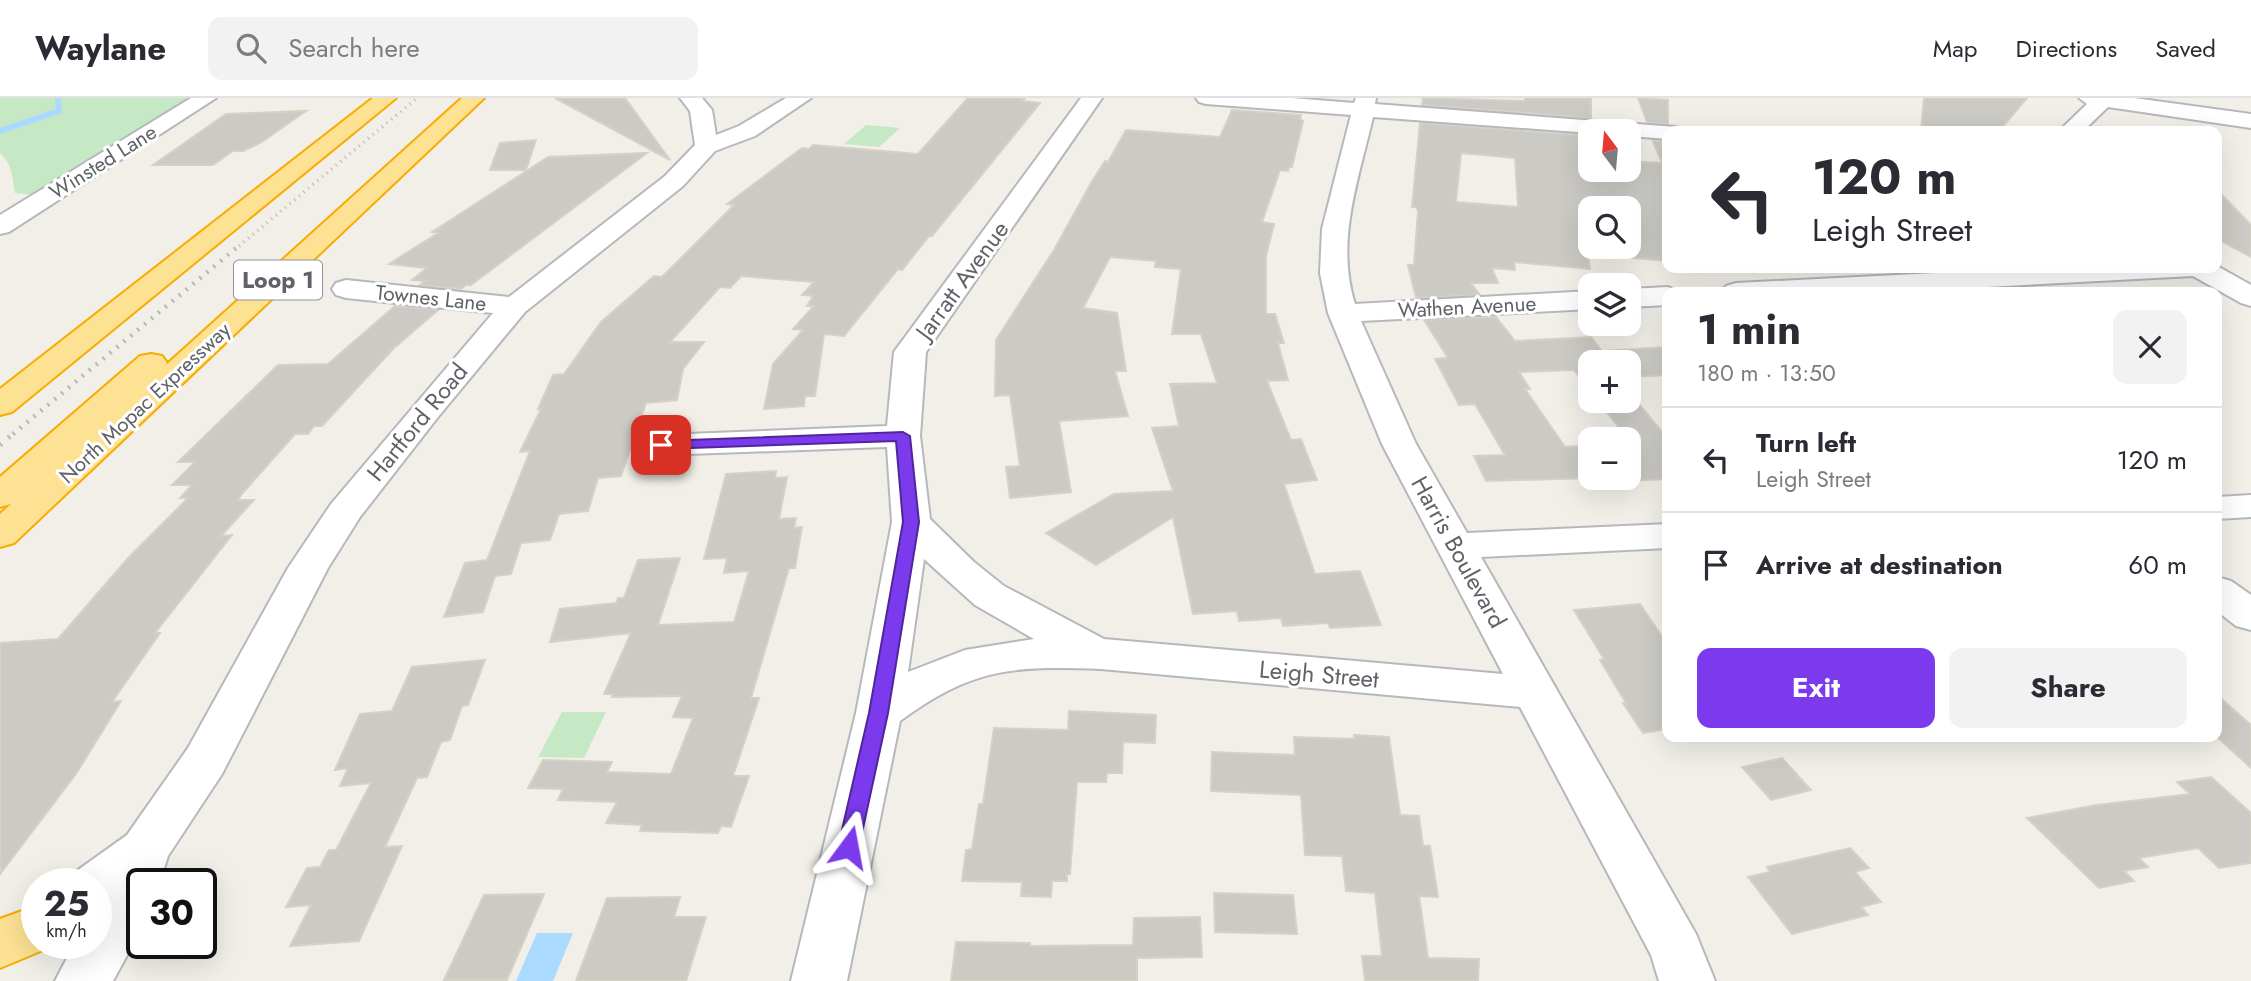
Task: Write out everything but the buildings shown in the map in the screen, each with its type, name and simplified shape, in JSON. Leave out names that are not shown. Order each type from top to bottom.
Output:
[{"type":"highway","points":[[0,377],[364,98]]},
{"type":"highway","points":[[0,405],[386,98]]},
{"type":"highway","points":[[0,496],[452,98]]},
{"type":"highway","name":"North Mopac Expressway","points":[[0,535],[474,98]]},
{"type":"highway","points":[[0,560],[81,463]]},
{"type":"highway","points":[[0,944],[21,935]]},
{"type":"street","name":"Winsted Lane","points":[[0,226],[206,98]]},
{"type":"street","points":[[690,98],[701,110],[707,146]]},
{"type":"street","name":"Hartford Road","points":[[83,981],[123,912],[145,850],[205,761],[309,568],[344,512],[479,345],[515,306],[674,181],[707,146],[747,131],[801,98]]},
{"type":"street","name":"Jarratt Avenue","points":[[819,981],[879,713],[911,522],[903,436],[910,352],[1092,98]]},
{"type":"street","points":[[1206,98],[1365,104],[1662,131]]},
{"type":"street","points":[[2074,126],[2098,99],[2251,121]]},
{"type":"street","name":"Harris Boulevard","points":[[1365,104],[1338,214],[1334,272],[1343,313],[1387,410],[1399,444],[1690,971]]},
{"type":"street","points":[[1831,287],[2095,273]]},
{"type":"street","points":[[2209,273],[2251,297]]},
{"type":"street","name":"Townes Lane","points":[[346,289],[515,306]]},
{"type":"street","points":[[1641,297],[1662,296]]},
{"type":"street","name":"Wathen Avenue","points":[[1343,313],[1578,301]]},
{"type":"street","points":[[661,445],[903,436]]},
{"type":"street","points":[[2222,508],[2251,506]]},
{"type":"street","name":"Leigh Street","points":[[911,522],[945,558],[979,588],[1016,612],[1101,654]]},
{"type":"street","points":[[1454,546],[1662,536]]},
{"type":"street","points":[[2222,594],[2251,616]]},
{"type":"street","name":"Leigh Street","points":[[879,713],[925,682],[977,662],[1033,651],[1101,654],[1537,693]]},
{"type":"street","name":"Hartford Road","points":[[112,874],[145,850]]},
{"type":"street","points":[[0,967],[21,945]]},
{"type":"green space","points":[[0,98],[198,98],[35,195],[15,193],[10,167],[0,153]]},
{"type":"green space","points":[[866,125],[900,128],[879,147],[844,144]]},
{"type":"green space","points":[[562,712],[606,712],[584,758],[538,757]]},
{"type":"water","points":[[537,933],[573,933],[553,981],[516,981]]},
{"type":"waterway","points":[[0,131],[59,111],[58,98]]},
{"type":"railway","points":[[239,246],[417,98]]},
{"type":"railway","points":[[13,434],[241,244]]},
{"type":"railway","points":[[0,445],[15,432]]},
{"type":"route","points":[[661,445],[903,436],[911,522],[879,713],[849,847]]}]
